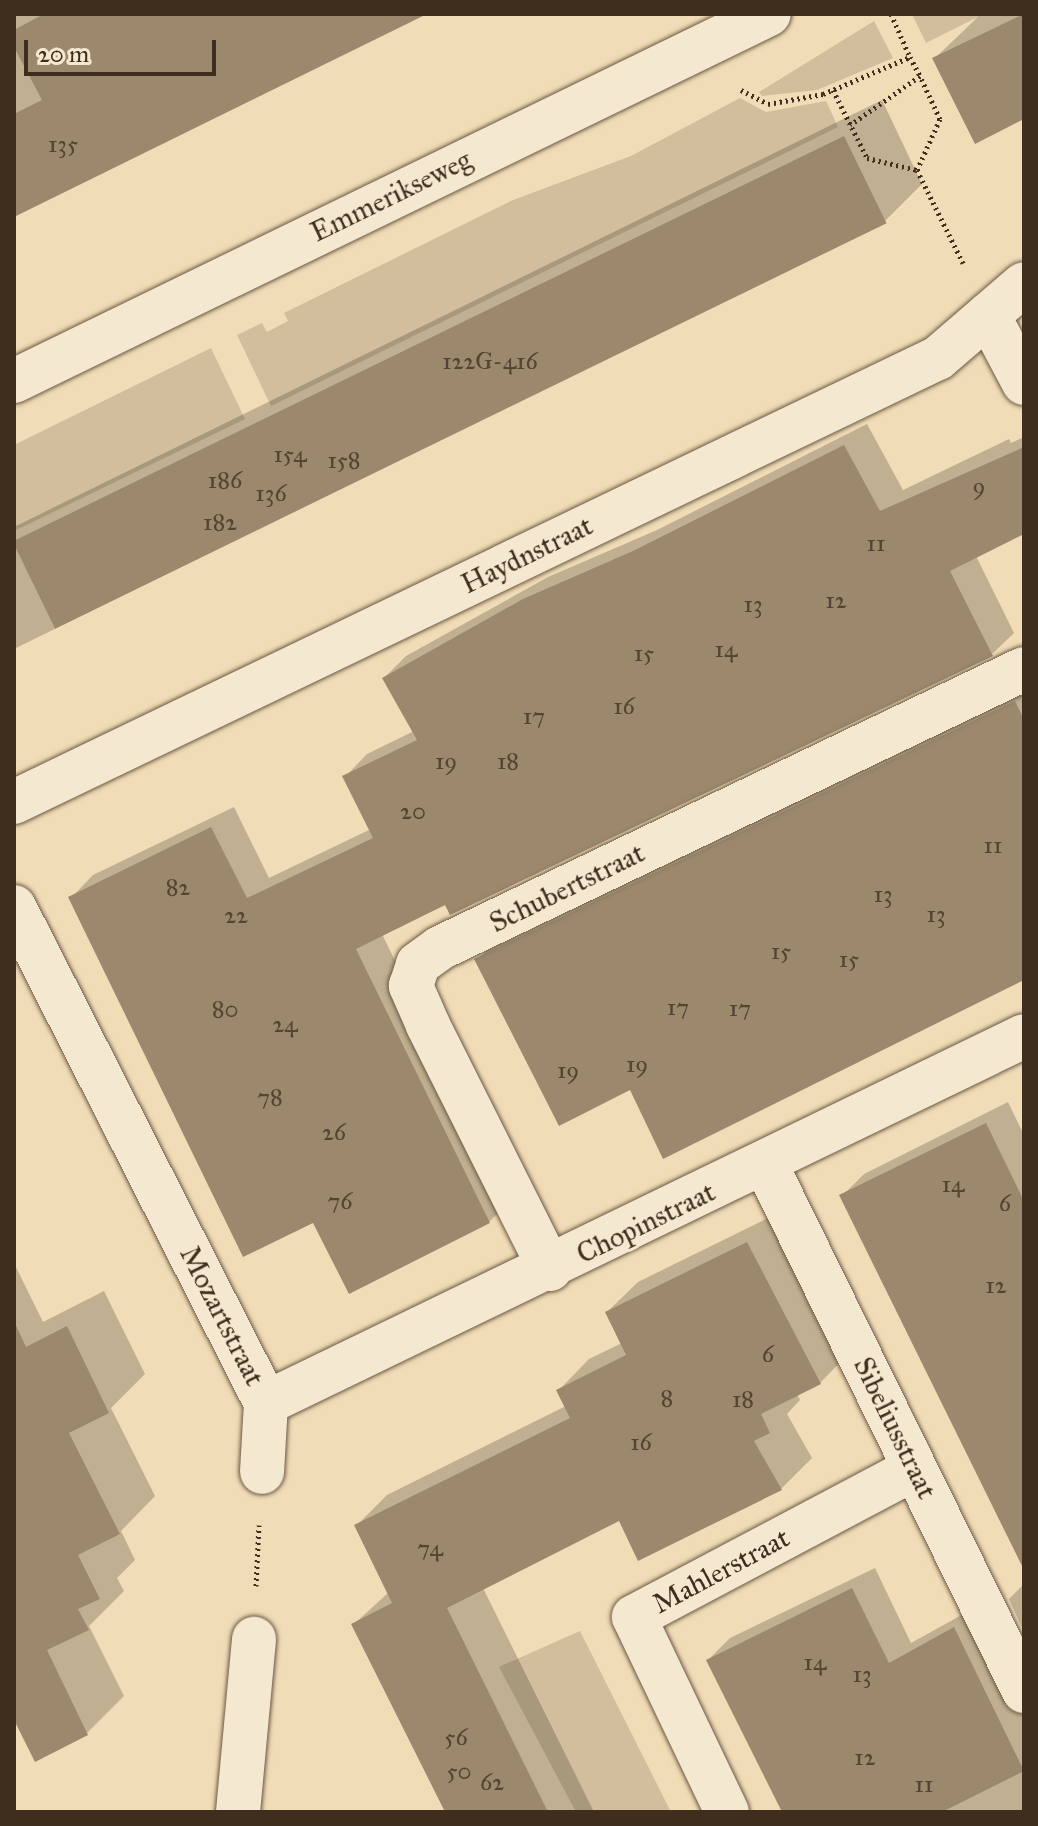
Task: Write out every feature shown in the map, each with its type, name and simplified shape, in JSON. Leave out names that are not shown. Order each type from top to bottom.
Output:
[{"type":"street","name":"Emmerikseweg","points":[[14,381],[769,14]]},
{"type":"street","name":"Haydnstraat","points":[[14,802],[938,358],[1024,284]]},
{"type":"street","points":[[988,315],[1024,383]]},
{"type":"street","name":"Schubertstraat","points":[[550,1269],[411,986],[418,964],[440,948],[1024,669]]},
{"type":"street","name":"Mozartstraat","points":[[14,907],[266,1403],[262,1472]]},
{"type":"street","name":"Chopinstraat","points":[[266,1403],[766,1165],[1024,1036]]},
{"type":"street","name":"Sibeliusstraat","points":[[766,1165],[1024,1691]]},
{"type":"street","name":"Mahlerstraat","points":[[727,1812],[634,1617],[914,1469]]},
{"type":"street","points":[[238,1812],[254,1639]]},
{"type":"path","points":[[891,14],[940,119],[917,170]]},
{"type":"path","points":[[740,89],[768,104],[833,90],[910,57]]},
{"type":"path","points":[[850,125],[920,76]]},
{"type":"path","points":[[833,90],[867,158],[917,170]]},
{"type":"path","points":[[917,170],[988,315]]},
{"type":"path","points":[[254,1639],[262,1472]]},
{"type":"shaded area","points":[[912,14],[984,14],[926,43]]},
{"type":"shaded area","points":[[874,21],[893,58],[817,90],[762,96],[759,92]]},
{"type":"shaded area","points":[[740,98],[766,112],[826,101],[838,127],[271,406],[237,335],[262,323],[267,332],[288,321],[284,313],[513,200],[631,156]]},
{"type":"shaded area","points":[[211,348],[245,419],[14,531],[14,445]]},
{"type":"shaded area","points":[[580,1631],[671,1812],[576,1812],[499,1667]]},
{"type":"building","points":[[44,14],[427,14],[14,217],[14,114],[42,100],[14,47],[14,30]]},
{"type":"building","points":[[1024,14],[1024,119],[975,144],[932,58]]},
{"type":"building","points":[[844,136],[887,223],[55,629],[14,541]]},
{"type":"building","points":[[844,445],[880,511],[1024,447],[1024,534],[950,571],[993,656],[450,915],[445,905],[356,949],[490,1223],[349,1294],[313,1223],[243,1257],[68,897],[211,827],[247,898],[373,838],[342,776],[417,740],[382,678],[523,599],[633,551]]},
{"type":"building","points":[[1015,701],[1024,720],[1024,980],[663,1159],[630,1090],[559,1126],[474,959]]},
{"type":"building","points":[[986,1123],[1024,1201],[1024,1570],[839,1195]]},
{"type":"building","points":[[747,1242],[821,1384],[761,1414],[770,1433],[754,1441],[782,1490],[638,1561],[619,1521],[447,1608],[548,1812],[445,1812],[351,1624],[392,1603],[354,1525],[570,1418],[556,1390],[626,1355],[605,1312]]},
{"type":"building","points":[[14,1321],[26,1347],[67,1326],[109,1413],[69,1433],[120,1534],[78,1555],[100,1599],[78,1609],[89,1630],[47,1650],[88,1735],[35,1762],[14,1720]]},
{"type":"building","points":[[852,1588],[889,1663],[954,1627],[1024,1771],[942,1812],[782,1812],[706,1660]]}]
